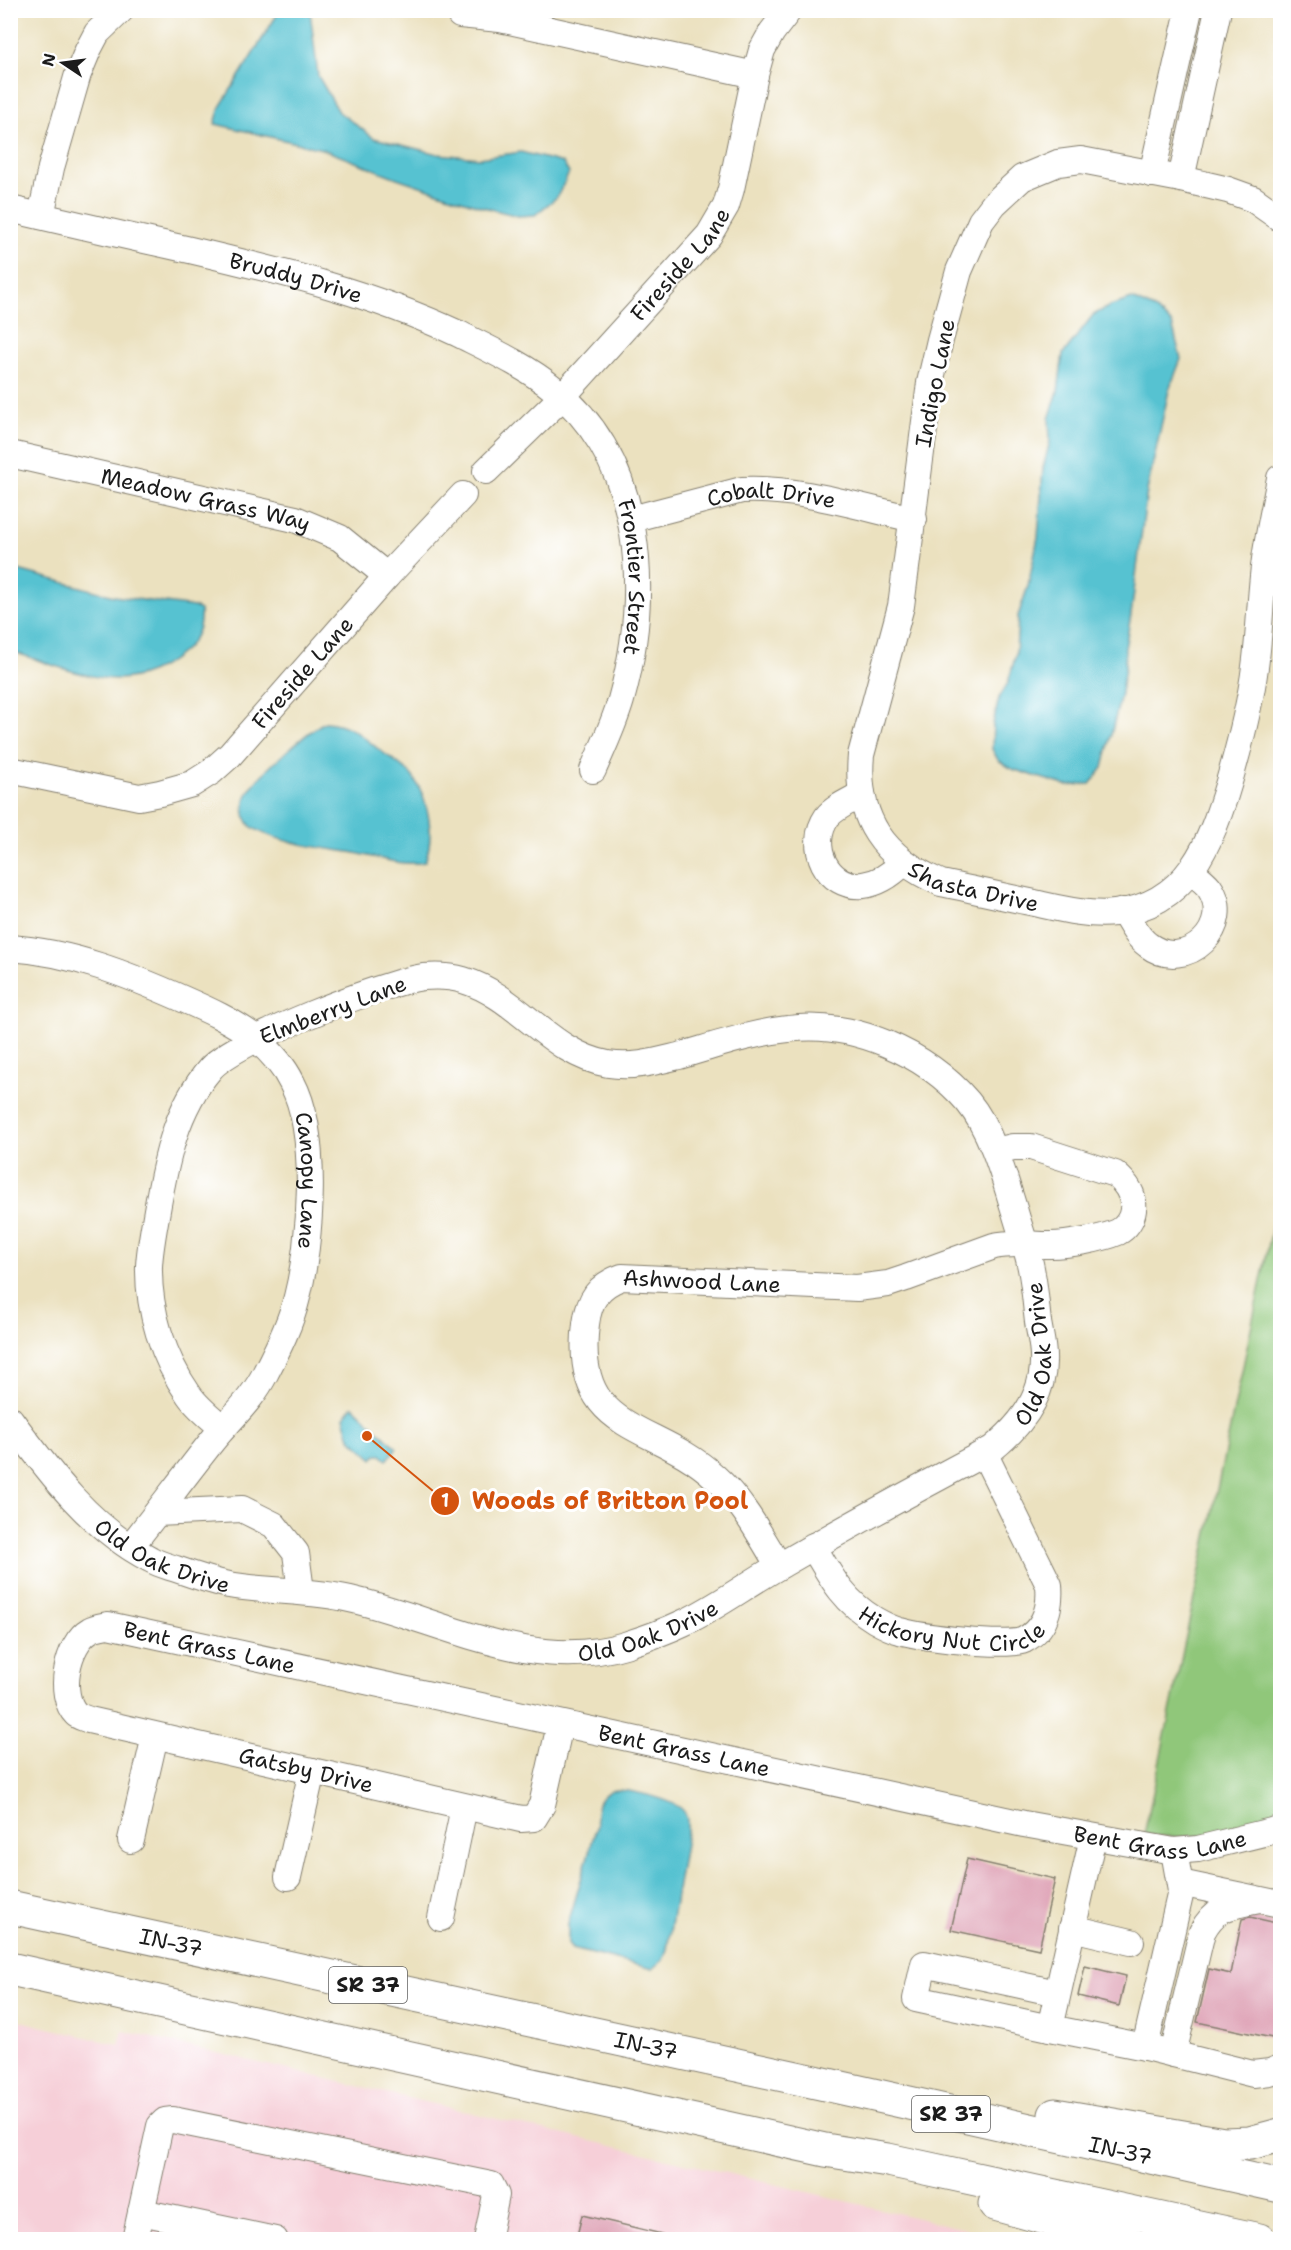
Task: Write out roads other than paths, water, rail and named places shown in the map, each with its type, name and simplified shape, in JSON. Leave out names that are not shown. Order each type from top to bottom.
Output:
[{"type":"highway","name":"IN-37","points":[[10,1907],[1281,2186]]},
{"type":"highway","name":"SR 37","points":[[10,1970],[825,2150],[888,2160],[1259,2240]]},
{"type":"highway","points":[[820,2083],[898,2088],[1224,2144],[1250,2143],[1281,2135]]},
{"type":"highway","points":[[825,2150],[876,2170],[1124,2240]]},
{"type":"street","points":[[41,216],[64,120],[82,66],[97,33],[121,10]]},
{"type":"street","name":"Fireside Lane","points":[[486,471],[562,397],[691,257],[719,220],[731,189],[762,50],[789,10]]},
{"type":"street","points":[[1152,174],[1189,10]]},
{"type":"street","points":[[1181,179],[1218,10]]},
{"type":"street","points":[[460,15],[500,19],[755,75]]},
{"type":"street","name":"Indigo Lane","points":[[903,863],[888,850],[879,837],[862,794],[859,770],[901,606],[930,383],[959,271],[981,221],[994,204],[1022,178],[1058,163],[1081,160],[1228,190],[1253,200],[1280,216]]},
{"type":"street","name":"Bruddy Drive","points":[[10,209],[276,270],[377,300],[420,316],[486,347],[534,376],[562,397]]},
{"type":"street","name":"Frontier Street","points":[[562,397],[585,421],[604,449],[619,479],[631,519],[637,577],[633,643],[620,703],[593,770]]},
{"type":"street","name":"Meadow Grass Way","points":[[10,454],[295,519],[340,538],[387,576]]},
{"type":"street","name":"Shasta Drive","points":[[862,794],[828,816],[822,828],[818,848],[827,870],[844,883],[865,885],[885,878],[903,863],[920,874],[952,885],[1080,913],[1123,911],[1168,892],[1191,871],[1204,851],[1216,824],[1249,706],[1265,559],[1281,478]]},
{"type":"street","name":"Cobalt Drive","points":[[631,519],[753,489],[789,492],[914,519]]},
{"type":"street","name":"Fireside Lane","points":[[10,770],[139,797],[160,794],[192,784],[211,772],[230,754],[387,576],[463,495]]},
{"type":"street","points":[[1123,911],[1139,936],[1158,951],[1183,953],[1196,949],[1211,932],[1217,914],[1212,892],[1207,884],[1191,871]]},
{"type":"street","name":"Canopy Lane","points":[[10,948],[78,960],[141,980],[220,1016],[256,1039],[270,1052],[292,1083],[303,1110],[308,1141],[309,1210],[297,1299],[286,1328],[253,1395],[223,1428],[130,1547]]},
{"type":"street","name":"Elmberry Lane","points":[[223,1428],[205,1413],[189,1394],[162,1341],[150,1293],[149,1265],[152,1238],[166,1161],[182,1112],[212,1066],[229,1053],[256,1039],[394,984],[443,976],[464,980],[487,990],[554,1041],[581,1056],[603,1064],[642,1065],[790,1028],[828,1029],[861,1034],[911,1055],[941,1077],[969,1104],[996,1151]]},
{"type":"street","name":"Ashwood Lane","points":[[779,1566],[747,1513],[716,1478],[700,1464],[626,1424],[608,1410],[596,1394],[586,1375],[585,1334],[587,1313],[593,1300],[601,1288],[622,1277],[857,1288],[888,1284],[1011,1242],[1052,1245],[1118,1232],[1131,1218],[1133,1202],[1130,1191],[1124,1181],[1115,1174],[1032,1147],[1013,1147],[996,1151]]},
{"type":"street","name":"Old Oak Drive","points":[[12,1424],[66,1492],[95,1520],[130,1547],[152,1560],[229,1585],[348,1598],[520,1648],[554,1653],[588,1652],[623,1646],[684,1623],[813,1546],[984,1454],[1012,1432],[1032,1406],[1040,1386],[1044,1363],[1032,1270],[996,1151]]},
{"type":"street","name":"Hickory Nut Circle","points":[[813,1546],[837,1588],[855,1606],[883,1624],[899,1631],[930,1637],[1000,1643],[1022,1641],[1033,1633],[1048,1612],[1049,1585],[984,1454]]},
{"type":"street","points":[[157,1513],[242,1509],[274,1525],[296,1553],[301,1592]]},
{"type":"street","name":"Bent Grass Lane","points":[[89,1630],[108,1625],[143,1632],[560,1725],[691,1751],[1024,1824],[1174,1851],[1198,1849],[1281,1829]]},
{"type":"street","name":"Gatsby Drive","points":[[89,1630],[75,1646],[65,1675],[69,1703],[77,1715],[155,1736],[521,1819],[534,1818],[542,1805],[560,1725]]},
{"type":"street","points":[[131,1840],[155,1736]]},
{"type":"street","points":[[288,1877],[312,1771]]},
{"type":"street","points":[[441,1918],[464,1807]]},
{"type":"street","points":[[1050,2028],[1093,1837]]},
{"type":"street","points":[[1145,2047],[1181,1891],[1174,1851]]},
{"type":"street","points":[[1180,1883],[1270,1902]]},
{"type":"street","points":[[1173,2054],[1202,1932],[1209,1918],[1224,1908],[1270,1902]]},
{"type":"street","points":[[1072,1928],[1131,1942]]},
{"type":"street","points":[[1057,1993],[924,1964],[916,1999],[1145,2047],[1253,2074],[1270,2073],[1281,2068]]},
{"type":"street","points":[[135,2240],[160,2126],[165,2121],[173,2120],[491,2185],[496,2195],[487,2240]]},
{"type":"street","points":[[141,2212],[275,2240]]},
{"type":"water","points":[[280,10],[310,11],[318,76],[339,112],[374,138],[438,154],[480,158],[521,152],[563,163],[569,173],[557,197],[535,215],[518,216],[479,206],[397,178],[322,149],[215,124],[220,107]]},
{"type":"water","points":[[1132,299],[1156,310],[1172,324],[1181,359],[1169,390],[1147,491],[1125,648],[1125,668],[1103,768],[1090,784],[1067,786],[1012,769],[998,760],[992,749],[993,724],[999,698],[1008,683],[1016,654],[1018,616],[1028,586],[1038,537],[1043,468],[1050,441],[1049,419],[1058,391],[1063,354],[1093,315],[1110,306]]},
{"type":"water","points":[[11,568],[114,596],[194,607],[200,610],[196,635],[185,650],[159,668],[134,677],[117,679],[78,673],[11,651]]},
{"type":"water","points":[[325,722],[353,730],[401,765],[413,777],[423,796],[429,818],[430,841],[425,862],[396,862],[299,844],[272,837],[249,824],[245,814],[245,805],[250,789],[281,756]]},
{"type":"water","points":[[353,1406],[397,1448],[387,1460],[381,1455],[376,1455],[373,1459],[350,1438],[344,1417]]},
{"type":"water","points":[[612,1790],[629,1791],[662,1799],[680,1808],[687,1817],[687,1832],[667,1949],[663,1960],[653,1969],[572,1949],[568,1944],[568,1924],[597,1825],[598,1804],[603,1796]]},
{"type":"place","name":"Woods of Britton Pool","points":[[367,1436]]}]
